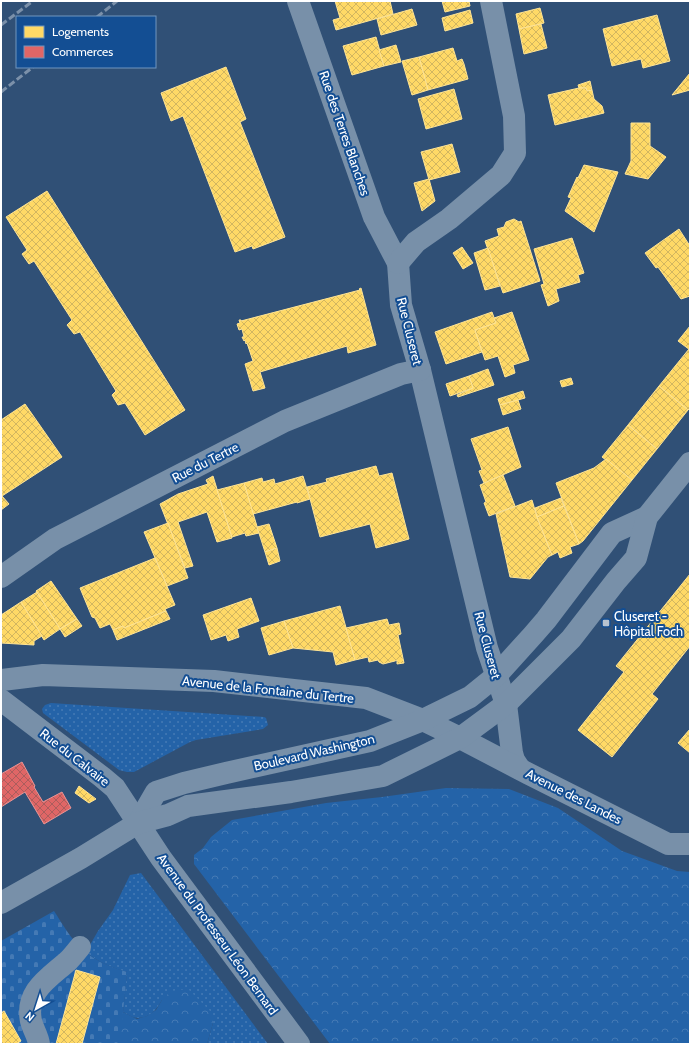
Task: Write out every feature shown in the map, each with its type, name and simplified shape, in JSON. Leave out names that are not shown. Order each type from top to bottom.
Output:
[{"type":"street","name":"Rue des Terres Blanches","points":[[298,1],[374,218],[398,263]]},
{"type":"street","points":[[398,263],[416,242],[449,219],[501,176],[515,153],[514,116],[491,1]]},
{"type":"street","name":"Rue Cluseret","points":[[398,263],[401,305],[420,370],[487,648],[506,704]]},
{"type":"street","name":"Rue du Tertre","points":[[1,577],[55,539],[285,421],[401,374],[420,370]]},
{"type":"street","points":[[647,518],[690,464]]},
{"type":"street","name":"Boulevard Washington","points":[[138,823],[156,792],[226,772],[370,741],[423,720],[470,697],[496,676],[546,620],[612,533],[647,518]]},
{"type":"street","name":"Boulevard Washington","points":[[1,903],[138,823],[168,815],[188,806],[291,792],[383,776],[460,738],[506,704],[571,639],[616,581],[636,558],[647,518]]},
{"type":"street","name":"Avenue de la Fontaine du Tertre","points":[[1,681],[43,675],[214,681],[366,698],[423,720],[520,769]]},
{"type":"street","name":"Rue du Calvaire","points":[[1,700],[102,776],[115,788],[138,823]]},
{"type":"street","name":"Avenue des Landes","points":[[506,704],[512,753],[514,760],[520,769],[668,844],[690,844]]},
{"type":"street","name":"Avenue du Professeur Léon Bernard","points":[[138,823],[161,858],[299,1044]]},
{"type":"street","points":[[40,1044],[31,1021],[30,1007],[35,993],[51,975],[68,961],[80,947]]},
{"type":"green space","points":[[51,703],[264,717],[266,718],[268,725],[263,729],[190,742],[134,772],[127,772],[119,770],[43,713],[42,709],[45,705]]},
{"type":"green space","points":[[446,788],[509,789],[558,808],[622,851],[677,871],[690,872],[690,1044],[330,1044],[194,864],[194,855],[203,848],[211,837],[232,820],[326,803]]},
{"type":"green space","points":[[141,873],[268,1044],[207,1044],[213,1023],[162,1000],[158,1007],[150,1015],[142,1018],[136,1018],[123,1012],[127,972],[105,964],[86,952],[98,931],[113,910],[130,875]]},
{"type":"green space","points":[[54,911],[72,938],[84,951],[101,962],[127,972],[119,1044],[1,1044],[1,941]]},
{"type":"green space","points":[[86,952],[105,964],[127,972],[123,1012],[137,1019],[147,1016],[156,1010],[162,1000],[171,991],[188,989],[210,1011],[213,1023],[207,1044],[83,1044]]},
{"type":"building: Logements","points":[[335,1],[390,1],[393,14],[336,30],[333,20],[340,18]]},
{"type":"building: Logements","points":[[442,1],[469,1],[470,6],[445,12]]},
{"type":"building: Logements","points":[[540,8],[544,23],[519,29],[516,14]]},
{"type":"building: Logements","points":[[412,9],[417,25],[381,35],[377,19]]},
{"type":"building: Logements","points":[[470,10],[473,23],[445,31],[442,18]]},
{"type":"building: Logements","points":[[657,15],[670,61],[643,68],[641,59],[612,66],[603,29]]},
{"type":"building: Logements","points":[[541,24],[547,48],[524,54],[519,29]]},
{"type":"building: Logements","points":[[376,37],[384,66],[352,75],[343,46]]},
{"type":"building: Logements","points":[[396,45],[401,62],[384,66],[379,50]]},
{"type":"building: Logements","points":[[453,48],[457,61],[462,59],[468,79],[428,90],[419,57]]},
{"type":"building: Logements","points":[[419,57],[428,90],[412,95],[402,61]]},
{"type":"building: Logements","points":[[226,67],[246,119],[240,122],[285,237],[253,249],[252,246],[235,252],[183,116],[171,121],[161,93]]},
{"type":"building: Logements","points":[[690,73],[690,90],[672,95]]},
{"type":"building: Logements","points":[[590,81],[592,90],[587,91],[586,88],[579,88],[578,85]]},
{"type":"building: Logements","points":[[579,88],[586,88],[587,91],[592,90],[594,99],[602,106],[604,113],[555,125],[548,95]]},
{"type":"building: Logements","points":[[454,89],[462,119],[426,129],[418,99]]},
{"type":"building: Logements","points":[[631,123],[650,123],[650,146],[666,157],[648,179],[625,174],[631,161]]},
{"type":"building: Logements","points":[[452,144],[460,172],[429,180],[421,152]]},
{"type":"building: Logements","points":[[584,165],[618,172],[594,232],[565,211],[571,198],[568,197]]},
{"type":"building: Logements","points":[[429,179],[435,201],[422,211],[414,183]]},
{"type":"building: Logements","points":[[47,191],[185,410],[145,435],[125,403],[118,405],[112,395],[116,391],[80,332],[74,334],[67,325],[72,320],[34,261],[29,264],[22,254],[27,250],[6,217]]},
{"type":"building: Logements","points":[[514,219],[519,222],[521,221],[540,281],[503,293],[485,241],[499,236],[497,229],[504,227],[506,222]]},
{"type":"building: Logements","points":[[679,229],[690,246],[690,296],[681,299],[658,267],[656,268],[645,253]]},
{"type":"building: Logements","points":[[572,238],[584,273],[578,275],[580,282],[556,289],[559,301],[548,306],[541,285],[544,284],[534,249]]},
{"type":"building: Logements","points":[[462,247],[473,263],[463,269],[453,253]]},
{"type":"building: Logements","points":[[488,248],[500,286],[485,290],[474,253]]},
{"type":"building: Logements","points":[[361,288],[376,345],[348,353],[347,346],[260,372],[265,388],[253,391],[245,364],[253,361],[247,343],[246,344],[242,337],[244,337],[242,329],[239,330],[237,324],[240,323],[239,320],[241,321],[360,290],[359,289]]},
{"type":"building: Logements","points":[[492,312],[496,323],[475,330],[482,352],[446,364],[435,332]]},
{"type":"building: Logements","points":[[512,312],[529,360],[513,365],[515,373],[505,377],[498,356],[485,360],[475,330],[496,323],[494,318]]},
{"type":"building: Logements","points":[[690,326],[690,350],[678,341]]},
{"type":"building: Logements","points":[[689,349],[690,408],[688,410],[659,386]]},
{"type":"building: Logements","points":[[488,369],[494,385],[458,397],[457,395],[473,388],[469,376]]},
{"type":"building: Logements","points":[[469,376],[473,388],[450,396],[446,384]]},
{"type":"building: Logements","points":[[571,378],[573,384],[562,387],[560,381]]},
{"type":"building: Logements","points":[[659,386],[688,410],[657,449],[628,425]]},
{"type":"building: Logements","points":[[523,391],[525,398],[500,405],[498,399]]},
{"type":"building: Logements","points":[[518,400],[521,409],[503,415],[500,405]]},
{"type":"building: Logements","points":[[25,404],[62,457],[2,496],[1,420]]},
{"type":"building: Logements","points":[[628,425],[657,449],[632,480],[602,457]]},
{"type":"building: Logements","points":[[508,427],[521,467],[484,483],[479,471],[482,470],[471,439]]},
{"type":"building: Logements","points":[[606,459],[632,480],[579,544],[556,483],[594,468]]},
{"type":"building: Logements","points":[[376,466],[379,476],[392,473],[409,539],[376,548],[370,524],[320,537],[307,487],[327,482],[326,479]]},
{"type":"building: Logements","points":[[503,475],[515,506],[489,516],[480,485]]},
{"type":"building: Logements","points":[[213,476],[232,538],[217,542],[207,512],[178,522],[193,566],[185,568],[160,504],[178,494],[208,484],[206,480]]},
{"type":"building: Logements","points":[[303,476],[310,499],[253,514],[244,483],[262,478],[263,482],[274,479],[275,484]]},
{"type":"building: Logements","points":[[244,483],[259,533],[246,536],[245,533],[232,537],[217,490]]},
{"type":"building: Logements","points":[[1,496],[9,504],[1,510]]},
{"type":"building: Logements","points":[[561,498],[564,506],[537,517],[535,508]]},
{"type":"building: Logements","points":[[532,500],[552,555],[548,557],[530,579],[510,577],[496,514]]},
{"type":"building: Logements","points":[[564,506],[579,544],[570,547],[572,553],[560,558],[558,552],[552,555],[537,517]]},
{"type":"building: Logements","points":[[168,523],[188,578],[167,586],[144,532]]},
{"type":"building: Logements","points":[[269,524],[277,548],[265,552],[257,527]]},
{"type":"building: Logements","points":[[277,548],[280,561],[269,565],[265,552]]},
{"type":"building: Logements","points":[[155,558],[175,605],[165,609],[166,611],[124,628],[123,626],[113,630],[110,624],[100,628],[95,618],[92,617],[80,588]]},
{"type":"building: Logements","points":[[690,574],[690,646],[652,694],[658,699],[612,757],[578,730],[624,672],[616,666]]},
{"type":"building: Logements","points":[[51,581],[77,619],[60,629],[36,591]]},
{"type":"building: Logements","points":[[37,592],[60,629],[44,640],[21,602]]},
{"type":"building: Logements","points":[[251,598],[259,621],[237,629],[239,637],[228,641],[226,635],[211,640],[203,615]]},
{"type":"building: Logements","points":[[21,602],[42,636],[34,641],[34,645],[1,643],[1,615]]},
{"type":"building: Logements","points":[[340,606],[355,660],[336,665],[333,652],[293,648],[284,621]]},
{"type":"building: Logements","points":[[166,611],[170,619],[117,640],[113,630],[123,626],[124,628]]},
{"type":"building: Logements","points":[[77,619],[82,626],[65,637],[60,629]]},
{"type":"building: Logements","points":[[387,619],[389,625],[399,623],[401,634],[398,635],[404,663],[397,664],[397,660],[383,664],[378,660],[369,662],[368,657],[355,660],[346,628]]},
{"type":"building: Logements","points":[[284,621],[293,648],[269,655],[261,628]]},
{"type":"building: Logements","points":[[690,729],[690,753],[678,743]]},
{"type":"building: Logements","points":[[79,786],[96,799],[89,803],[75,793]]},
{"type":"building: Logements","points":[[76,970],[100,977],[82,1044],[56,1044]]},
{"type":"building: Logements","points":[[4,1011],[21,1041],[16,1044],[1,1044],[1,1013]]},
{"type":"building: Commerces","points":[[22,762],[43,802],[62,792],[71,808],[44,824],[25,792],[1,807],[1,774]]},
{"type":"railway","points":[[1,25],[33,1]]},
{"type":"railway","points":[[98,16],[117,1]]},
{"type":"railway","points":[[1,92],[32,68]]},
{"type":"place","name":"Cluseret - Hôpital Foch","points":[[606,623]]}]
